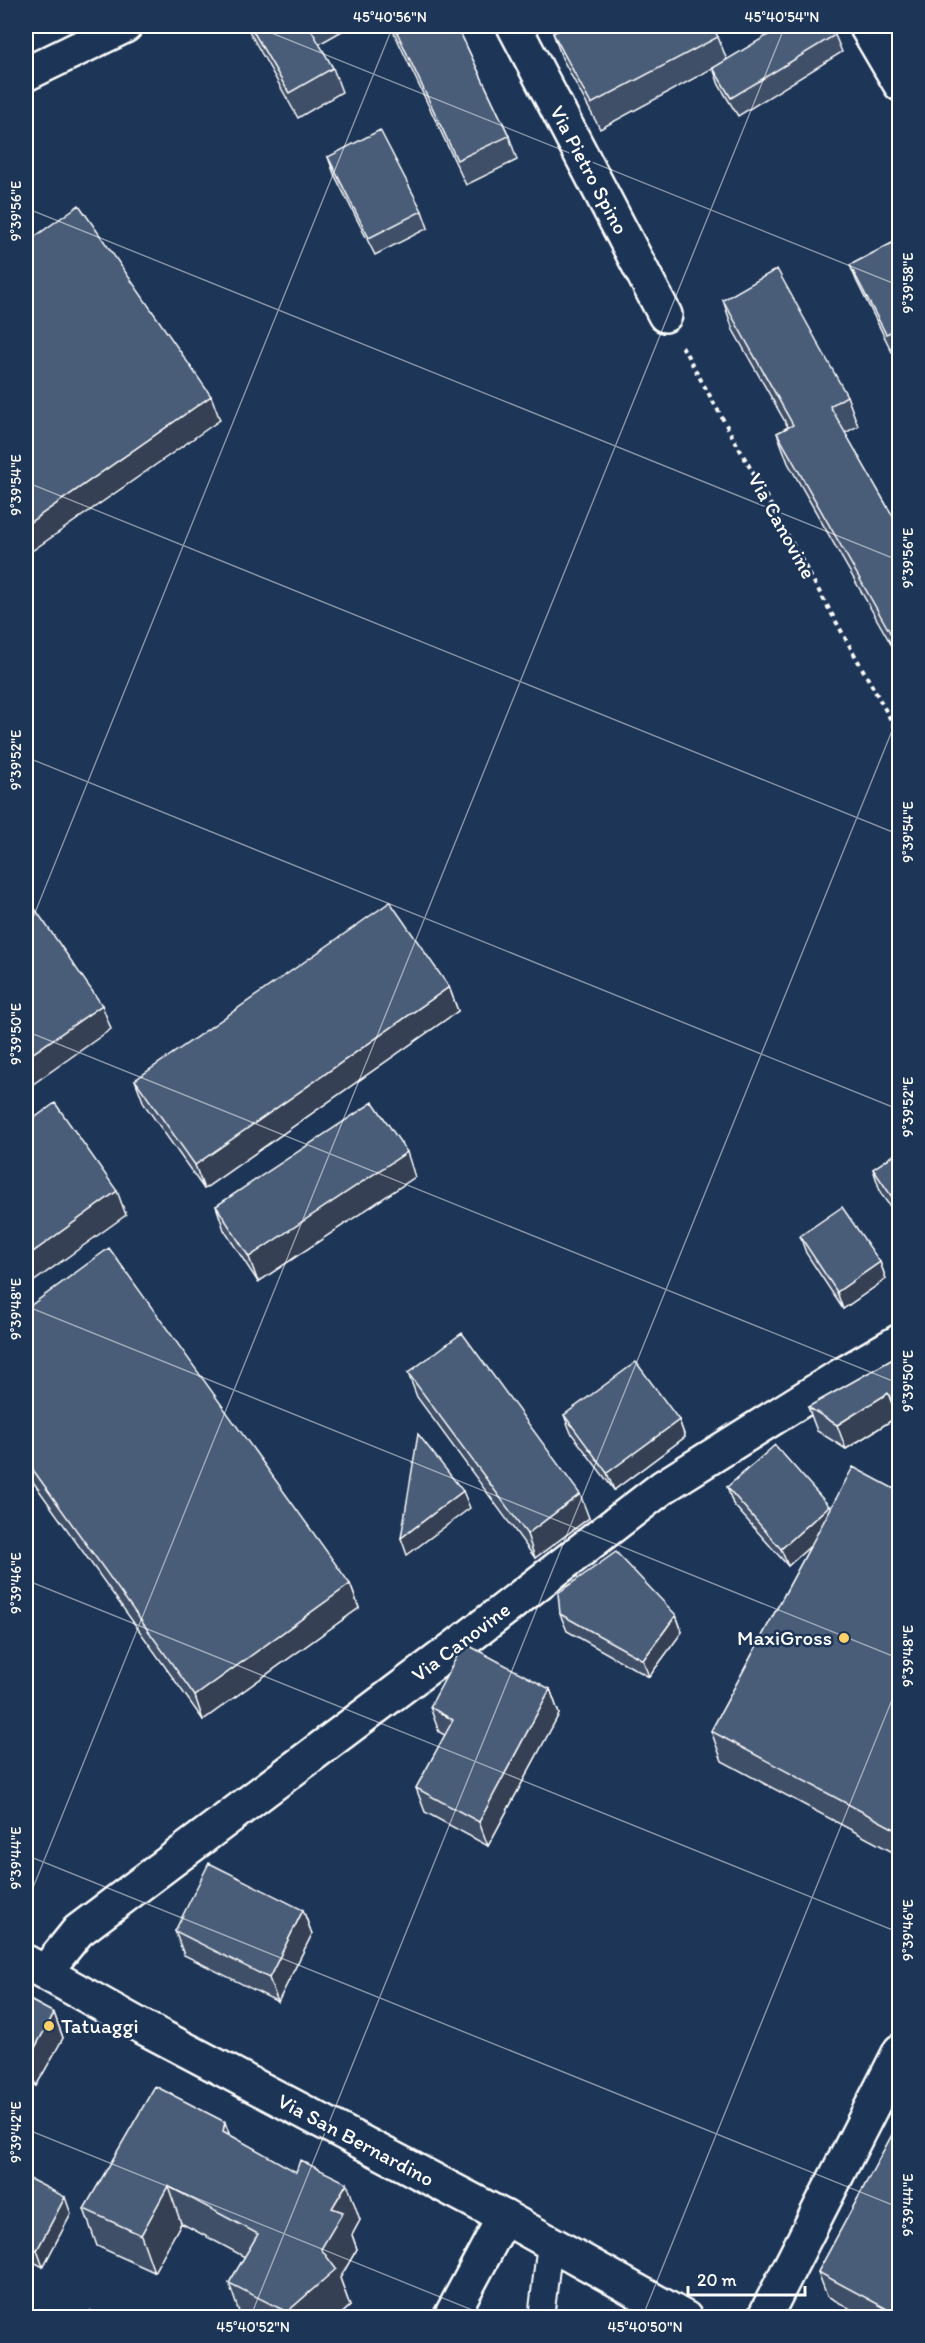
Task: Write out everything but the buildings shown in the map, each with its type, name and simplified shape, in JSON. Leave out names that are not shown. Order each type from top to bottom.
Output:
[{"type":"street","points":[[26,74],[125,26]]},
{"type":"street","name":"Via Pietro Spino","points":[[514,26],[665,315]]},
{"type":"street","points":[[866,26],[900,84]]},
{"type":"street","name":"Via Canovine","points":[[35,1967],[78,1931],[466,1639],[663,1487],[900,1341]]},
{"type":"street","name":"Via San Bernardino","points":[[35,1967],[137,2024],[504,2217],[686,2318]]},
{"type":"street","points":[[764,2318],[900,2051]]},
{"type":"street","points":[[450,2318],[504,2217]]},
{"type":"lane","points":[[541,2318],[550,2243]]},
{"type":"path","name":"Via Canovine","points":[[665,315],[900,736]]},
{"type":"place","name":"MaxiGross","points":[[844,1638]]},
{"type":"place","name":"Tatuaggi","points":[[49,2026]]}]
